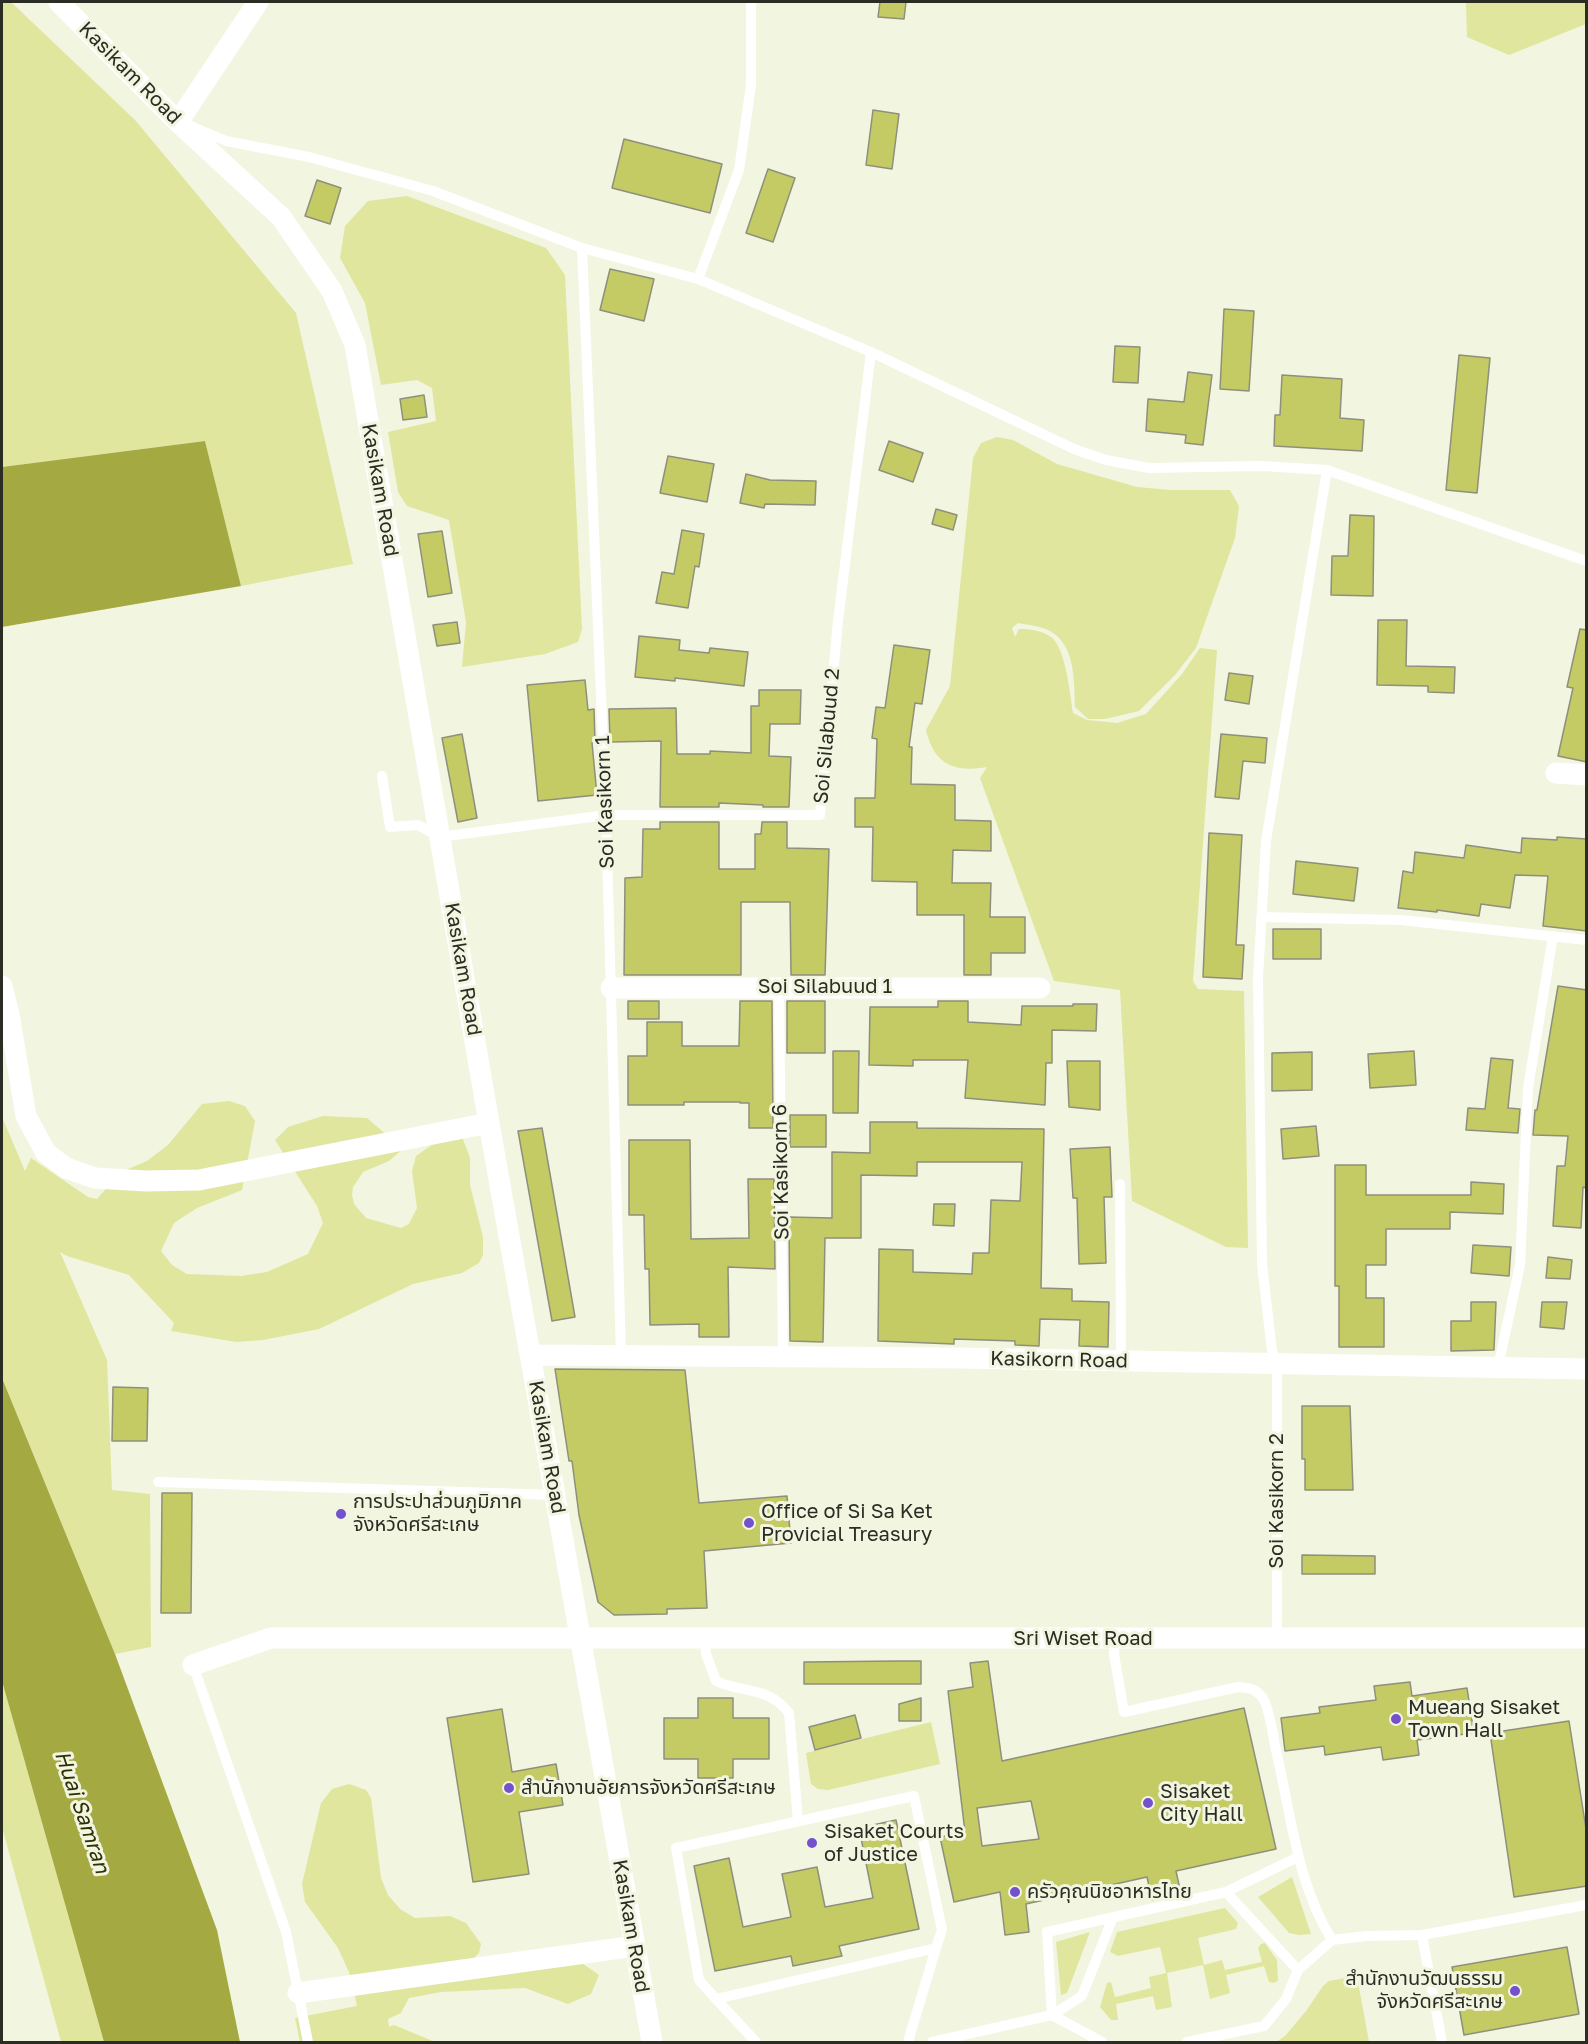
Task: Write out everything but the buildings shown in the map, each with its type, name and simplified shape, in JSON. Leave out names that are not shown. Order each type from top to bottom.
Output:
[{"type":"street","name":"Kasikam Road","points":[[59,2],[178,122],[281,217],[333,291],[355,345],[579,1640],[652,2043]]},
{"type":"street","points":[[178,122],[258,2]]},
{"type":"street","points":[[1556,773],[1587,775]]},
{"type":"street","points":[[2,986],[9,1014],[26,1116],[46,1153],[66,1168],[95,1178],[146,1181],[199,1180],[489,1123]]},
{"type":"street","name":"Soi Silabuud 1","points":[[611,988],[1040,988]]},
{"type":"street","name":"Kasikorn Road","points":[[531,1355],[1587,1370]]},
{"type":"street","name":"Sri Wiset Road","points":[[193,1665],[271,1638],[579,1640],[1587,1638]]},
{"type":"street","points":[[298,1993],[635,1946]]},
{"type":"lane","points":[[698,279],[739,170],[751,85],[751,2]]},
{"type":"lane","points":[[178,122],[226,141],[309,157],[433,191],[582,248],[698,279],[871,352],[1074,449],[1106,460],[1149,468],[1262,465],[1327,470],[1587,561]]},
{"type":"lane","name":"Soi Kasikorn 1","points":[[582,248],[606,815],[621,1356]]},
{"type":"lane","name":"Soi Silabuud 2","points":[[441,837],[606,815],[820,814],[837,621],[871,352]]},
{"type":"lane","name":"Soi Kasikorn 2","points":[[1276,1639],[1277,1364],[1272,1351],[1262,1264],[1258,976],[1266,841],[1327,470]]},
{"type":"lane","points":[[382,776],[390,827],[418,825],[441,837]]},
{"type":"lane","points":[[1261,917],[1401,920],[1587,940]]},
{"type":"lane","points":[[1498,1367],[1520,1265],[1528,1088],[1553,936]]},
{"type":"lane","name":"Soi Kasikorn 6","points":[[779,987],[783,1357]]},
{"type":"lane","points":[[1120,1184],[1121,1362]]},
{"type":"lane","points":[[158,1482],[555,1495]]},
{"type":"lane","points":[[705,1639],[706,1654],[716,1681],[730,1687],[764,1693],[781,1703],[789,1713],[798,1821]]},
{"type":"lane","points":[[1114,1639],[1114,1654],[1124,1712],[1238,1687],[1253,1688],[1264,1699],[1282,1773],[1298,1857],[1320,1921],[1332,1940]]},
{"type":"lane","points":[[193,1665],[286,1932],[308,2043]]},
{"type":"lane","points":[[756,2043],[699,1980],[676,1848],[914,1796],[942,1930],[908,2043]]},
{"type":"lane","points":[[1052,2015],[1047,1932],[1226,1892],[1298,1857]]},
{"type":"lane","points":[[1226,1892],[1298,1970]]},
{"type":"lane","points":[[1187,2043],[1264,2026],[1286,1999],[1298,1970],[1332,1940],[1366,1936],[1422,1935],[1587,1905]]},
{"type":"lane","points":[[932,2043],[1052,2015],[1082,1996],[1113,1917]]},
{"type":"lane","points":[[1422,1935],[1442,2043]]},
{"type":"lane","points":[[716,1999],[936,1948]]},
{"type":"lane","points":[[1052,2015],[1102,2043]]},
{"type":"shaded area","points":[[2,2],[11,2],[135,120],[296,313],[353,564],[241,586],[205,441],[2,467]]},
{"type":"shaded area","points":[[1466,2],[1586,2],[1586,24],[1509,55],[1467,37]]},
{"type":"shaded area","points":[[407,196],[546,248],[565,275],[582,629],[578,642],[545,654],[462,667],[466,622],[449,520],[407,506],[398,492],[388,432],[436,421],[432,388],[417,380],[381,385],[365,303],[340,258],[345,226],[368,201]]},
{"type":"shaded area","points":[[997,437],[1013,440],[1057,464],[1137,487],[1170,490],[1230,490],[1239,506],[1235,538],[1196,648],[1175,675],[1139,711],[1105,719],[1088,719],[1075,707],[1072,665],[1065,645],[1046,629],[1018,623],[1012,628],[1015,637],[1019,629],[1039,631],[1051,637],[1056,643],[1064,661],[1073,713],[1087,720],[1117,723],[1146,714],[1182,674],[1200,648],[1217,650],[1193,981],[1198,989],[1244,991],[1248,1248],[1226,1247],[1132,1201],[1120,990],[1054,981],[980,778],[987,767],[965,769],[947,764],[934,751],[926,730],[950,686],[973,458],[981,443]]},
{"type":"shaded area","points":[[229,1101],[245,1106],[255,1121],[242,1190],[197,1208],[174,1223],[161,1251],[172,1265],[187,1274],[241,1276],[267,1272],[308,1254],[323,1223],[317,1206],[275,1140],[288,1127],[323,1116],[367,1118],[403,1149],[389,1161],[363,1172],[353,1187],[352,1195],[354,1204],[366,1218],[401,1228],[409,1224],[417,1208],[412,1171],[416,1156],[443,1137],[461,1134],[470,1158],[470,1185],[483,1237],[483,1255],[479,1263],[462,1273],[413,1284],[319,1329],[263,1340],[236,1342],[171,1331],[174,1323],[129,1275],[60,1252],[107,1360],[112,1490],[150,1494],[151,1647],[115,1654],[2,1378],[2,1117],[25,1171],[31,1158],[88,1197],[97,1199],[121,1172],[147,1161],[168,1145],[202,1104]]},
{"type":"shaded area","points":[[2,1681],[104,2042],[61,2042],[2,1827]]},
{"type":"shaded area","points":[[931,1722],[940,1764],[828,1790],[818,1789],[811,1784],[806,1753]]},
{"type":"shaded area","points":[[349,1784],[366,1790],[371,1798],[381,1878],[388,1895],[400,1909],[415,1918],[450,1916],[466,1923],[481,1944],[479,1953],[472,1960],[576,1959],[599,1975],[591,1994],[568,2004],[525,1988],[441,1992],[409,1998],[401,2013],[388,2019],[389,2027],[394,2025],[435,2042],[300,2042],[295,2018],[357,2006],[351,1977],[338,1948],[305,1902],[302,1884],[321,1803],[332,1789]]},
{"type":"shaded area","points":[[1292,1877],[1311,1934],[1289,1933],[1258,1897]]},
{"type":"shaded area","points":[[1225,1908],[1238,1923],[1236,1929],[1198,1938],[1204,1965],[1222,1960],[1225,1970],[1262,1962],[1258,1948],[1265,1943],[1277,1960],[1278,1981],[1269,1982],[1264,1966],[1226,1975],[1230,1993],[1210,1999],[1203,1965],[1167,1973],[1172,2007],[1156,2010],[1153,1996],[1116,2004],[1118,2020],[1111,2020],[1100,2007],[1107,1983],[1111,1982],[1115,1997],[1151,1988],[1149,1977],[1166,1973],[1160,1947],[1118,1956],[1110,1952],[1117,1932]]},
{"type":"shaded area","points":[[1090,1932],[1067,1993],[1061,1995],[1056,1942]]},
{"type":"shaded area","points":[[1357,1976],[1369,2042],[1276,2042],[1285,2036],[1329,1981]]},
{"type":"water","points":[[205,441],[241,586],[2,627],[2,467]]},
{"type":"water","name":"Huai Samran","points":[[2,1378],[115,1654],[217,1930],[240,2042],[104,2042],[2,1681]]},
{"type":"place","name":"การประปาส่วนภูมิภาค จังหวัดศรีสะเกษ","points":[[341,1514]]},
{"type":"place","name":"Office of Si Sa Ket Provicial Treasury","points":[[749,1523]]},
{"type":"place","name":"Mueang Sisaket Town Hall","points":[[1396,1719]]},
{"type":"place","name":"สำนักงานอัยการจังหวัดศรีสะเกษ","points":[[509,1788]]},
{"type":"place","name":"Sisaket City Hall","points":[[1148,1803]]},
{"type":"place","name":"Sisaket Courts of Justice","points":[[812,1843]]},
{"type":"place","name":"ครัวคุณนิชอาหารไทย","points":[[1015,1892]]},
{"type":"place","name":"สำนักงานวัฒนธรรม จังหวัดศรีสะเกษ","points":[[1515,1991]]}]
